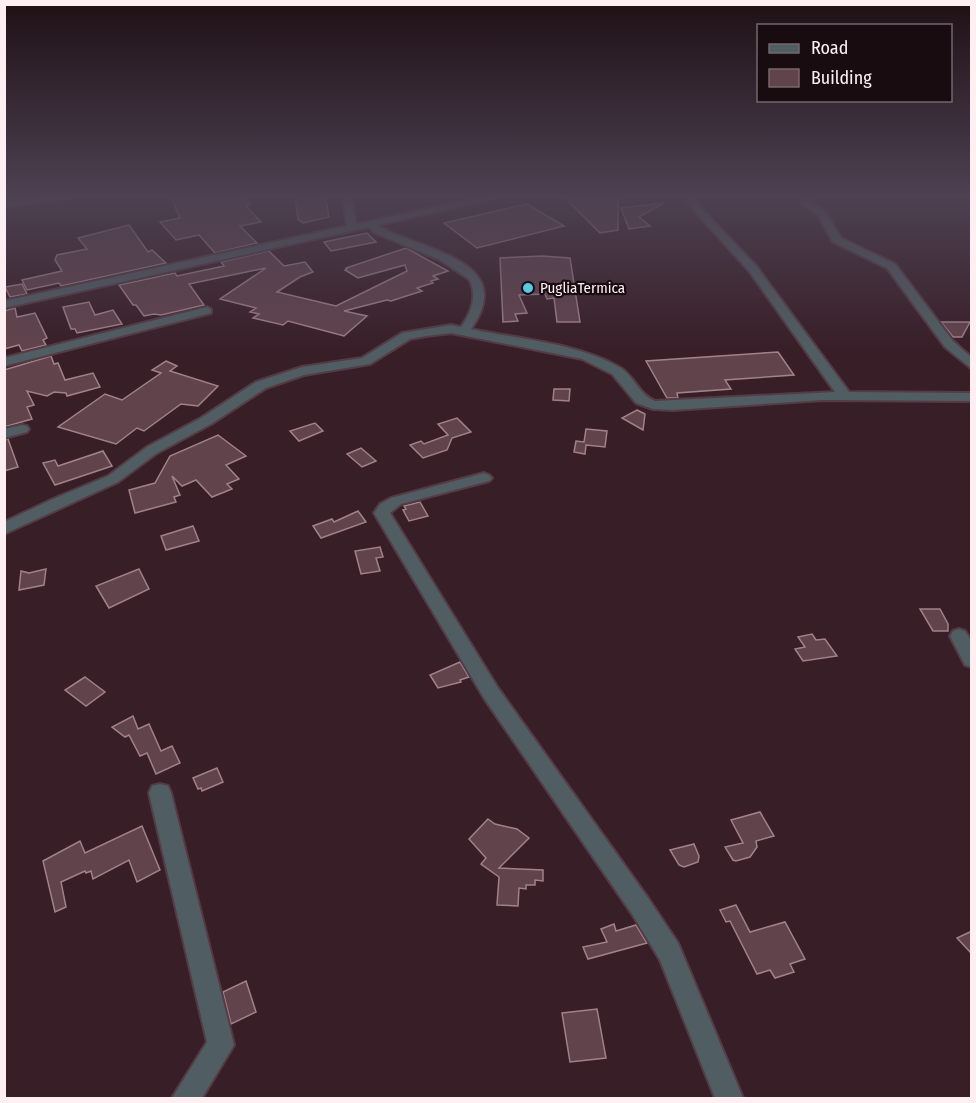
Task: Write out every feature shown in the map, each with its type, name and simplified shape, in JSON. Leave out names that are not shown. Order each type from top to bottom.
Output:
[{"type":"street","points":[[4,305],[266,246]]},
{"type":"street","points":[[414,246],[461,267],[476,279],[478,302],[474,320],[463,332]]},
{"type":"street","points":[[732,246],[753,269],[845,396]]},
{"type":"street","points":[[850,246],[891,266],[949,344],[972,365]]},
{"type":"street","points":[[4,362],[207,311]]},
{"type":"street","points":[[4,529],[58,502],[113,479],[152,450],[206,421],[269,381],[302,371],[366,361],[406,336],[441,330],[549,347],[602,362],[616,371],[641,400],[653,405],[673,406],[845,396],[972,397]]},
{"type":"street","points":[[4,434],[22,429]]},
{"type":"street","points":[[484,478],[396,501],[386,507],[382,513],[491,693],[640,906],[669,952],[729,1098]]},
{"type":"street","points":[[958,636],[972,660]]},
{"type":"street","points":[[160,793],[221,1045],[186,1098]]},
{"type":"building","points":[[85,246],[144,246],[148,252],[152,250],[166,263],[61,286],[59,283],[27,290],[22,280],[62,271],[55,260],[57,255],[87,249]]},
{"type":"building","points":[[209,246],[242,246],[215,253]]},
{"type":"building","points":[[327,246],[354,246],[331,251]]},
{"type":"building","points":[[406,248],[448,271],[433,276],[438,279],[431,281],[433,283],[417,288],[422,291],[391,301],[387,300],[344,311],[367,316],[344,336],[288,321],[283,325],[253,318],[259,314],[250,312],[256,308],[220,299],[266,268],[189,284],[204,305],[161,315],[144,316],[119,285],[175,273],[177,276],[224,266],[221,262],[269,251],[284,266],[305,262],[313,272],[300,277],[277,292],[336,306],[407,271],[405,265],[358,278],[345,270],[346,268]]},
{"type":"building","points":[[542,256],[570,258],[580,322],[557,322],[554,298],[547,299],[545,294],[519,295],[527,313],[515,314],[518,321],[503,322],[500,258]]},
{"type":"building","points":[[22,284],[27,294],[10,297],[5,287]]},
{"type":"building","points":[[89,302],[95,315],[113,310],[122,324],[77,333],[75,329],[71,329],[63,307]]},
{"type":"building","points":[[15,308],[17,317],[35,313],[47,338],[43,340],[46,345],[22,351],[19,345],[4,349],[4,311]]},
{"type":"building","points":[[941,322],[970,322],[962,337],[953,337]]},
{"type":"building","points":[[778,352],[794,375],[725,380],[731,389],[677,393],[678,398],[667,398],[646,361]]},
{"type":"building","points":[[51,356],[54,364],[58,363],[65,380],[93,373],[100,387],[67,396],[66,393],[54,392],[47,396],[27,391],[34,405],[27,407],[32,419],[4,427],[4,370]]},
{"type":"building","points":[[166,361],[177,366],[170,371],[218,386],[198,406],[181,404],[144,431],[137,428],[116,444],[58,427],[105,394],[122,400],[161,373],[152,370]]},
{"type":"building","points":[[554,389],[570,389],[569,401],[553,400]]},
{"type":"building","points":[[637,410],[645,414],[643,430],[622,418]]},
{"type":"building","points":[[457,418],[471,432],[452,438],[447,450],[423,458],[410,445],[421,441],[424,444],[448,435],[438,424]]},
{"type":"building","points":[[315,423],[323,431],[299,441],[290,431]]},
{"type":"building","points":[[586,429],[607,431],[605,447],[586,445],[585,454],[574,452],[576,441],[584,442]]},
{"type":"building","points":[[218,435],[246,456],[226,465],[239,479],[227,484],[232,489],[212,497],[196,480],[182,486],[172,476],[180,495],[174,497],[176,502],[135,513],[129,490],[155,483],[170,456]]},
{"type":"building","points":[[8,439],[18,467],[4,471],[4,440]]},
{"type":"building","points":[[361,448],[376,461],[362,467],[347,454]]},
{"type":"building","points":[[103,451],[112,466],[55,485],[43,463],[55,460],[58,466]]},
{"type":"building","points":[[420,502],[428,516],[409,521],[403,510],[406,509],[404,506]]},
{"type":"building","points":[[358,511],[366,522],[321,538],[313,526],[332,519],[334,522]]},
{"type":"building","points":[[193,526],[199,541],[166,550],[161,536]]},
{"type":"building","points":[[380,547],[383,557],[376,558],[380,571],[361,574],[355,551]]},
{"type":"building","points":[[46,569],[44,585],[19,590],[21,571],[29,573]]},
{"type":"building","points":[[139,569],[149,589],[109,608],[96,586]]},
{"type":"building","points":[[920,609],[940,609],[948,624],[948,631],[933,631]]},
{"type":"building","points":[[812,634],[816,640],[825,639],[837,656],[803,661],[795,649],[805,647],[798,637]]},
{"type":"building","points":[[460,662],[469,677],[460,680],[461,682],[438,688],[430,675]]},
{"type":"building","points":[[85,677],[105,692],[86,706],[65,690]]},
{"type":"building","points":[[133,716],[138,729],[149,724],[161,751],[172,746],[180,763],[156,774],[147,753],[140,756],[129,735],[125,737],[112,727]]},
{"type":"building","points":[[217,768],[223,782],[202,791],[201,788],[198,789],[193,778]]},
{"type":"building","points":[[760,812],[774,836],[756,841],[757,847],[750,857],[733,860],[725,847],[743,843],[731,820]]},
{"type":"building","points":[[488,819],[495,824],[517,829],[529,838],[499,868],[543,870],[543,881],[535,880],[535,885],[526,885],[526,889],[519,888],[518,906],[497,905],[499,877],[481,864],[486,858],[469,839]]},
{"type":"building","points":[[142,826],[160,870],[137,882],[129,860],[93,879],[91,871],[86,873],[85,871],[61,882],[66,907],[55,912],[43,861],[80,841],[85,853]]},
{"type":"building","points":[[694,844],[699,856],[698,862],[684,867],[679,865],[670,850]]},
{"type":"building","points":[[736,905],[750,932],[785,922],[805,959],[790,964],[794,972],[775,978],[770,970],[757,974],[730,921],[726,922],[720,910]]},
{"type":"building","points":[[614,924],[616,931],[636,925],[647,943],[588,959],[583,947],[607,942],[601,929]]},
{"type":"building","points":[[972,931],[972,954],[957,938]]},
{"type":"building","points":[[246,981],[256,1012],[231,1024],[223,992]]},
{"type":"building","points":[[597,1009],[606,1058],[570,1062],[562,1013]]},
{"type":"place","name":"PugliaTermica","points":[[528,288]]}]
